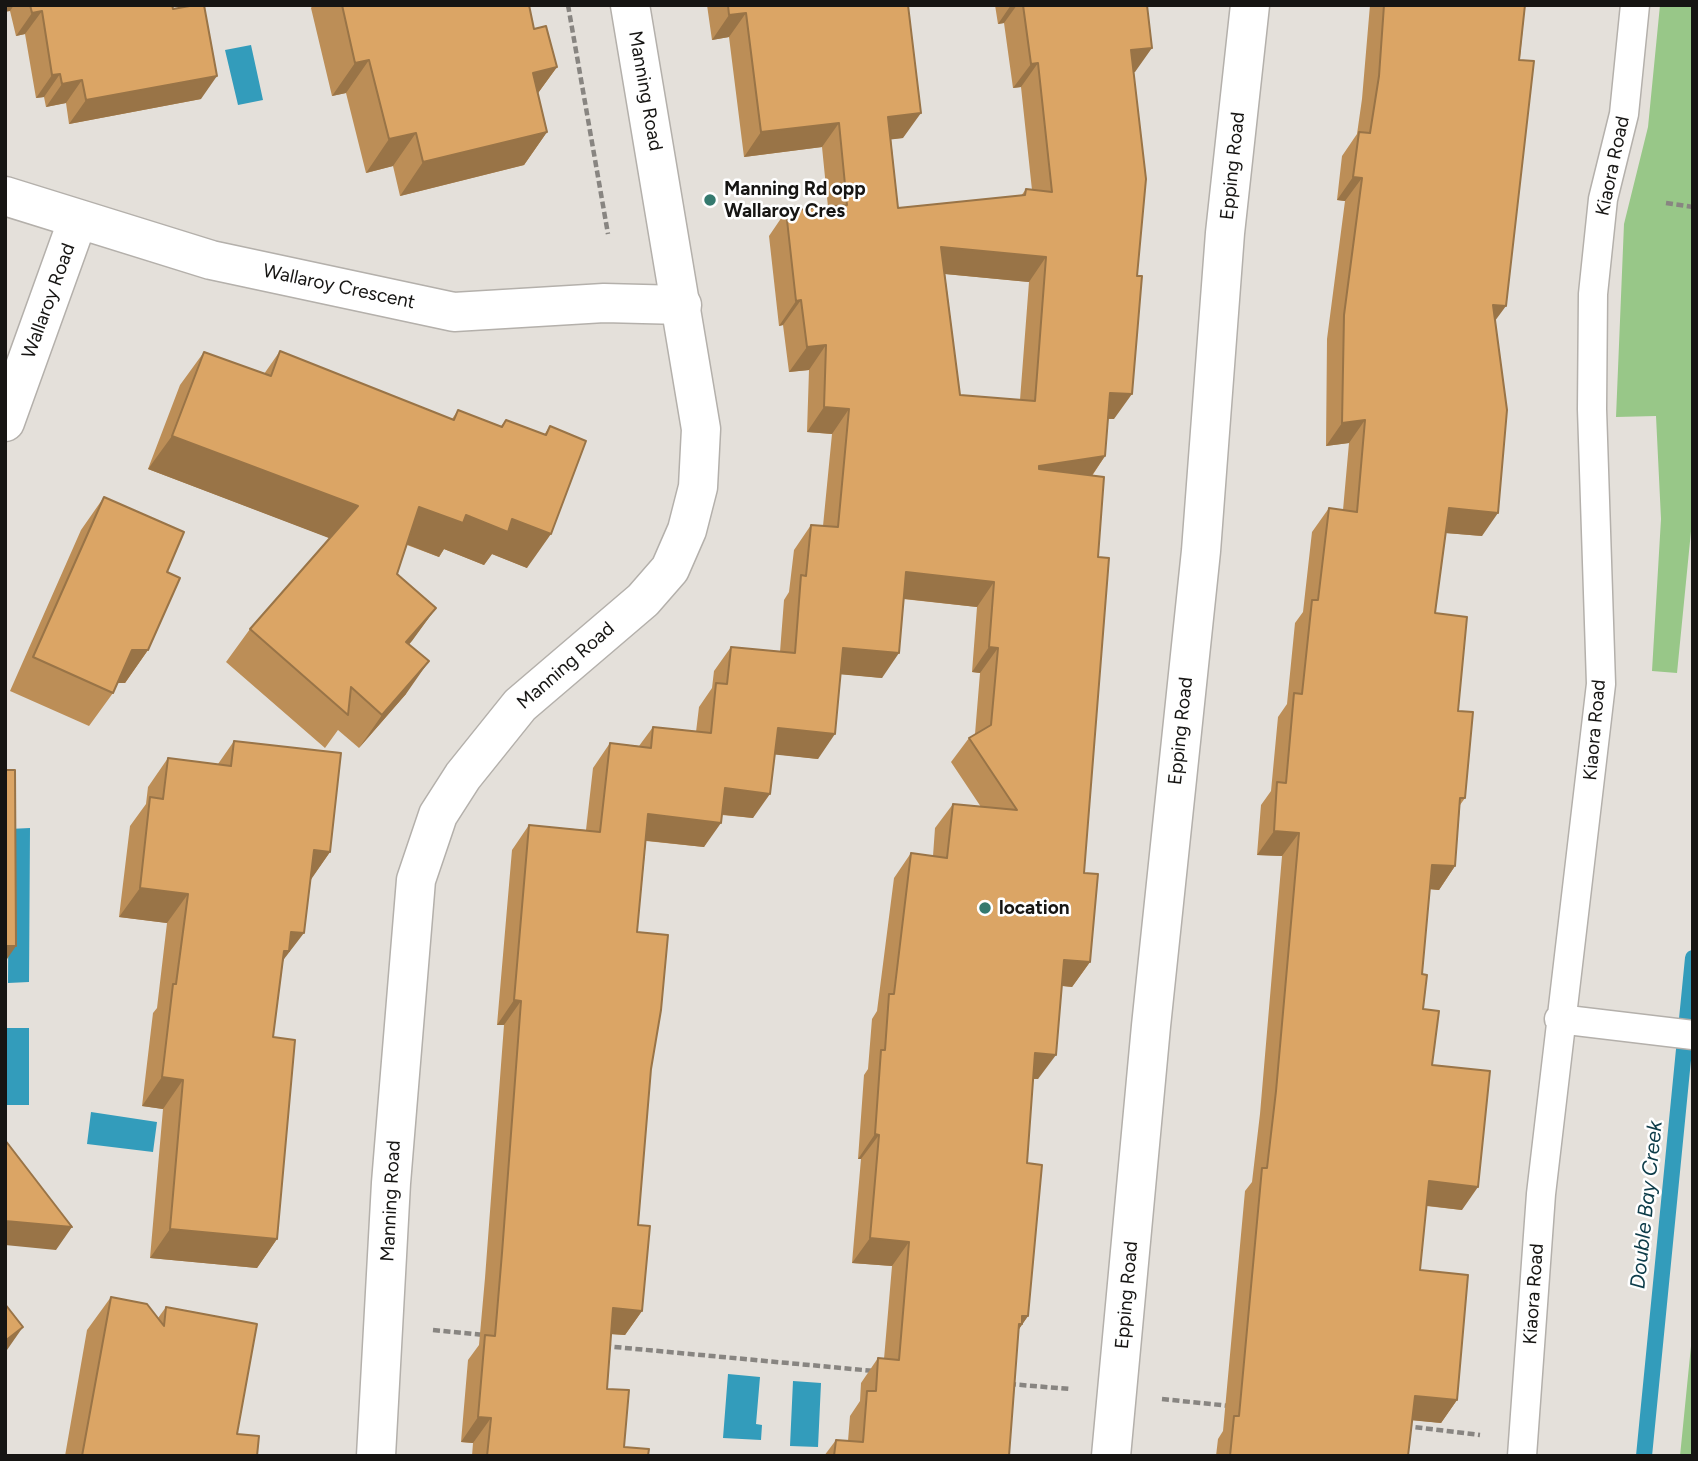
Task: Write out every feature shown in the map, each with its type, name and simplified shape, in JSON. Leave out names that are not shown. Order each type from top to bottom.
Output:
[{"type":"street","name":"Manning Road","points":[[376,1456],[391,1183],[416,880],[438,815],[463,776],[520,705],[643,600],[670,569],[690,520],[698,487],[701,429],[630,5]]},
{"type":"street","name":"Epping Road","points":[[1111,1456],[1158,957],[1201,551],[1225,233],[1250,5]]},
{"type":"street","name":"Wallaroy Crescent","points":[[5,196],[211,260],[454,312],[604,303],[682,305]]},
{"type":"street","name":"Wallaroy Road","points":[[5,422],[78,219]]},
{"type":"lane","name":"Kiaora Road","points":[[1522,1448],[1541,1194],[1559,1019],[1601,684],[1592,410],[1593,294],[1603,200],[1624,114],[1635,5]]},
{"type":"lane","points":[[1559,1019],[1693,1035]]},
{"type":"path","points":[[568,5],[607,234]]},
{"type":"path","points":[[1666,203],[1693,207]]},
{"type":"path","points":[[433,1330],[488,1335]]},
{"type":"path","points":[[597,1345],[885,1372]]},
{"type":"path","points":[[995,1382],[1240,1408]]},
{"type":"path","points":[[1401,1426],[1522,1448]]},
{"type":"green space","points":[[1660,5],[1693,5],[1693,511],[1677,673],[1652,671],[1661,519],[1656,416],[1616,417],[1624,224],[1648,127]]},
{"type":"green space","points":[[1693,1326],[1693,1456],[1680,1456]]},
{"type":"water","points":[[251,45],[263,100],[238,105],[225,50]]},
{"type":"water","points":[[30,828],[29,982],[8,983],[9,829]]},
{"type":"water","points":[[5,1028],[29,1028],[29,1105],[5,1105]]},
{"type":"water","points":[[91,1112],[157,1122],[153,1152],[87,1144]]},
{"type":"water","points":[[728,1374],[760,1377],[756,1424],[762,1425],[761,1440],[723,1438]]},
{"type":"water","points":[[793,1381],[821,1383],[818,1447],[790,1446]]},
{"type":"building","points":[[30,5],[172,5],[173,9],[204,5],[217,76],[86,100],[82,80],[62,84],[60,74],[52,75],[42,11],[32,13]]},
{"type":"building","points":[[342,5],[529,5],[534,29],[546,26],[557,67],[533,73],[547,132],[423,162],[416,133],[389,139],[369,60],[355,63]]},
{"type":"building","points":[[728,5],[908,5],[921,113],[888,117],[898,208],[1025,195],[1026,189],[1052,192],[1038,63],[1031,64],[1023,5],[1147,5],[1152,48],[1131,50],[1146,179],[1137,276],[1142,276],[1132,394],[1110,393],[1105,456],[1039,466],[1039,469],[1104,477],[1098,557],[1109,558],[1084,873],[1098,874],[1090,962],[1064,960],[1056,1055],[1035,1053],[1027,1163],[1042,1165],[1028,1316],[1022,1316],[1022,1324],[1019,1324],[1009,1456],[834,1456],[836,1440],[863,1442],[867,1391],[876,1391],[878,1358],[899,1360],[909,1242],[870,1238],[879,1135],[875,1134],[881,1050],[885,1050],[889,994],[894,994],[911,853],[947,858],[953,804],[1017,810],[969,738],[991,725],[998,648],[989,647],[994,582],[906,572],[899,653],[843,648],[835,734],[778,728],[770,794],[725,788],[721,823],[648,814],[637,932],[668,935],[661,1010],[651,1069],[638,1225],[650,1226],[642,1311],[613,1308],[607,1389],[629,1390],[624,1447],[649,1449],[648,1456],[487,1456],[491,1418],[478,1417],[485,1335],[495,1336],[521,1001],[514,1000],[529,825],[600,832],[610,743],[651,748],[653,727],[711,733],[716,683],[727,684],[731,647],[795,653],[801,575],[806,576],[811,525],[838,527],[849,409],[824,407],[826,345],[807,347],[801,300],[796,301],[786,211],[847,205],[839,123],[761,132],[746,13],[729,15]],"holes":[[[941,247],[1046,257],[1035,401],[960,395]]]},
{"type":"building","points":[[1384,5],[1525,5],[1519,60],[1534,61],[1506,306],[1493,305],[1507,410],[1498,513],[1449,508],[1435,613],[1467,617],[1458,711],[1473,712],[1465,798],[1460,798],[1455,866],[1432,865],[1422,974],[1427,975],[1423,1009],[1439,1011],[1432,1065],[1490,1071],[1478,1187],[1429,1181],[1420,1270],[1468,1275],[1457,1400],[1415,1396],[1408,1456],[1230,1456],[1234,1416],[1239,1416],[1262,1168],[1267,1168],[1276,1091],[1299,833],[1274,831],[1277,782],[1286,783],[1294,693],[1302,694],[1312,600],[1318,600],[1329,508],[1357,512],[1365,420],[1342,423],[1344,315],[1362,178],[1353,177],[1359,132],[1370,133],[1379,76]]},
{"type":"building","points":[[280,351],[454,420],[458,410],[502,427],[506,420],[546,435],[550,426],[586,441],[551,534],[512,519],[508,532],[466,515],[463,523],[419,507],[397,574],[436,608],[406,642],[429,661],[382,715],[351,687],[348,715],[250,629],[358,506],[172,436],[204,352],[271,376]]},
{"type":"building","points":[[104,497],[184,532],[167,572],[180,578],[148,650],[132,650],[113,693],[33,657]]},
{"type":"building","points":[[234,741],[341,753],[330,852],[314,850],[304,933],[291,932],[289,951],[284,951],[273,1037],[295,1040],[277,1239],[170,1229],[183,1080],[162,1077],[173,984],[176,984],[188,894],[140,888],[150,797],[163,799],[168,758],[231,766]]},
{"type":"building","points":[[5,770],[15,770],[16,946],[5,946]]},
{"type":"building","points":[[5,1140],[72,1227],[5,1221]]},
{"type":"building","points":[[111,1297],[147,1304],[164,1326],[166,1307],[257,1324],[237,1434],[259,1436],[257,1456],[82,1456]]},
{"type":"building","points":[[5,1304],[23,1327],[5,1341]]},
{"type":"waterway","name":"Double Bay Creek","points":[[1644,1456],[1693,958]]},
{"type":"place","name":"Manning Rd opp Wallaroy Cres","points":[[710,200]]},
{"type":"place","name":"location","points":[[985,908]]}]
